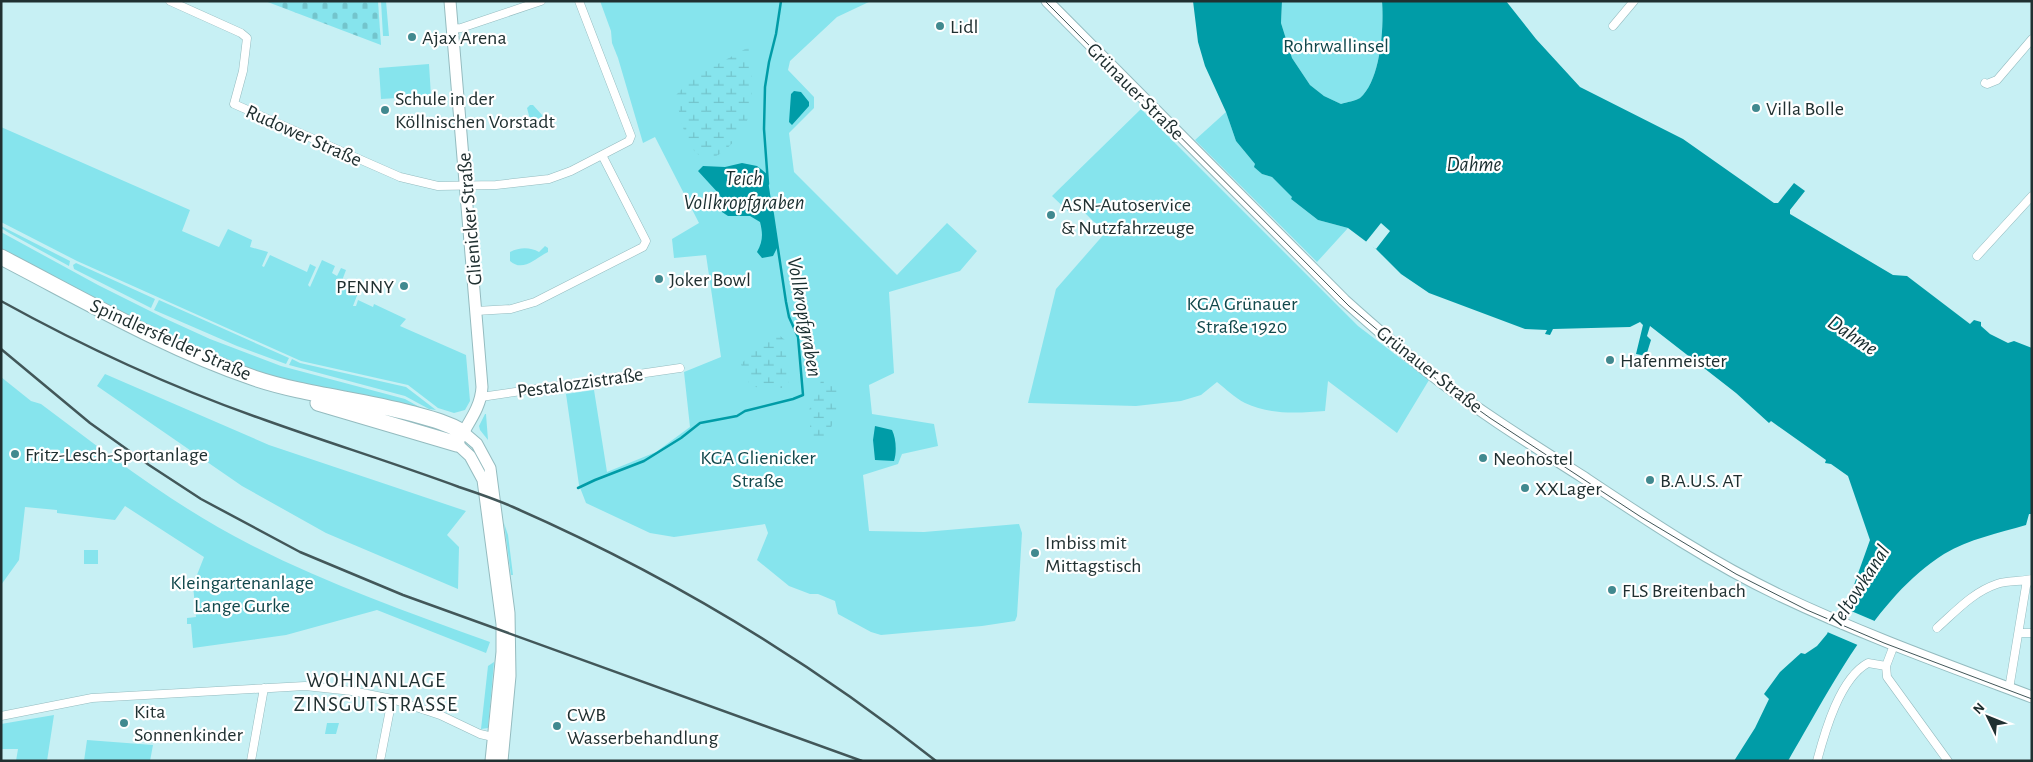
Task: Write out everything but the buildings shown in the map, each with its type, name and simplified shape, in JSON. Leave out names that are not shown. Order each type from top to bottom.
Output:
[{"type":"highway","name":"Spindlersfelder Straße","points":[[1,256],[132,326],[254,378],[304,392],[393,408],[435,420],[460,438]]},
{"type":"highway","name":"Spindlersfelder Straße","points":[[1,266],[128,334],[253,386],[366,416],[460,438]]},
{"type":"main road","name":"Glienicker Straße","points":[[450,1],[476,311],[481,397],[473,416],[460,438]]},
{"type":"main road","name":"Grünauer Straße","points":[[1047,1],[1344,300],[1392,343],[1438,379],[1638,514],[1726,567],[1808,608],[1889,643],[2032,698]]},
{"type":"main road","points":[[460,438],[477,444],[490,468],[510,612],[510,676],[502,761]]},
{"type":"main road","points":[[460,438],[478,468],[485,487],[502,624],[502,652],[491,761]]},
{"type":"street","name":"Rudower Straße","points":[[170,1],[241,33],[247,38],[243,71],[234,104],[400,177],[438,186],[466,186]]},
{"type":"street","points":[[452,28],[461,28],[541,1]]},
{"type":"street","points":[[466,186],[549,179],[571,171],[629,141],[631,136],[579,1]]},
{"type":"street","points":[[1614,26],[1634,1]]},
{"type":"street","points":[[1985,83],[1997,80],[2032,39]]},
{"type":"street","points":[[476,311],[512,309],[535,302],[643,247],[646,241],[602,155]]},
{"type":"street","points":[[1977,256],[2032,196]]},
{"type":"street","name":"Pestalozzistraße","points":[[481,397],[680,368]]},
{"type":"street","points":[[1937,628],[1976,594],[1997,584],[2019,579],[2030,580],[2026,586],[2009,689]]},
{"type":"street","points":[[2019,632],[2032,633]]},
{"type":"street","points":[[1889,643],[1886,666],[1887,678],[1948,761]]},
{"type":"street","points":[[1817,761],[1830,718],[1844,688],[1862,666],[1868,663],[1886,666]]},
{"type":"street","points":[[1,716],[92,698],[306,686],[336,688],[392,699],[440,715],[480,734],[493,737]]},
{"type":"street","points":[[251,761],[264,688]]},
{"type":"street","points":[[380,761],[392,699]]},
{"type":"green space","points":[[265,1],[378,1],[381,45]]},
{"type":"green space","points":[[381,1],[386,1],[389,36],[383,36]]},
{"type":"green space","name":"KGA Glienicker Straße","points":[[600,1],[871,1],[837,17],[790,61],[788,70],[814,97],[814,108],[789,133],[794,172],[897,275],[947,223],[977,251],[960,271],[889,292],[894,373],[869,385],[872,414],[934,424],[938,446],[902,454],[898,464],[863,475],[869,531],[924,532],[1019,524],[1022,533],[1017,616],[1015,621],[982,626],[881,635],[871,632],[838,614],[835,601],[789,586],[757,560],[768,533],[765,524],[674,537],[650,533],[586,503],[579,485],[566,394],[594,390],[607,472],[656,452],[690,427],[684,372],[721,357],[706,255],[674,258],[672,239],[699,223],[655,137],[643,143],[612,43],[611,31]]},
{"type":"green space","name":"Rohrwallinsel","points":[[1282,1],[1382,1],[1380,52],[1377,66],[1373,79],[1360,98],[1341,104],[1324,96],[1310,85],[1292,58],[1281,23]]},
{"type":"green space","points":[[749,47],[752,91],[751,108],[745,126],[725,150],[713,157],[703,157],[695,152],[689,142],[680,118],[676,95],[694,77]]},
{"type":"green space","points":[[429,64],[431,96],[381,99],[379,68]]},
{"type":"green space","points":[[533,105],[542,115],[541,124],[531,123],[527,108]]},
{"type":"green space","name":"KGA Grünauer Straße 1920","points":[[1141,109],[1358,326],[1429,380],[1397,433],[1328,381],[1325,411],[1294,413],[1264,410],[1241,401],[1217,382],[1201,395],[1181,401],[1136,406],[1028,403],[1056,289],[1105,233],[1081,209],[1071,214],[1052,196]]},
{"type":"green space","name":"KGA Grünauer Straße 1920","points":[[1226,112],[1236,141],[1262,174],[1272,177],[1293,197],[1291,199],[1318,220],[1348,228],[1317,262],[1195,140]]},
{"type":"green space","points":[[1,127],[190,210],[182,231],[219,247],[228,229],[252,240],[250,247],[268,252],[262,266],[264,267],[270,255],[307,272],[310,264],[316,267],[308,285],[310,287],[322,260],[335,266],[332,273],[337,276],[341,268],[346,270],[340,286],[358,293],[353,306],[356,306],[358,300],[373,307],[374,304],[406,319],[400,326],[466,355],[470,401],[465,410],[454,413],[438,408],[408,385],[301,361],[77,261],[1,222]]},
{"type":"green space","points":[[1,226],[70,261],[69,266],[9,233],[1,228]]},
{"type":"green space","points":[[1,232],[98,285],[210,339],[281,366],[405,399],[432,414],[265,375],[146,328],[1,251]]},
{"type":"green space","points":[[545,246],[548,248],[548,252],[530,263],[520,265],[510,261],[510,252],[514,250],[529,248],[539,252]]},
{"type":"green space","points":[[76,263],[155,299],[151,308],[74,269],[73,265]]},
{"type":"green space","points":[[159,300],[289,358],[286,364],[237,346],[154,310]]},
{"type":"green space","points":[[779,335],[785,340],[787,348],[786,363],[790,378],[787,387],[752,387],[745,377],[741,364],[764,341]]},
{"type":"green space","points":[[292,359],[300,363],[406,387],[436,410],[429,409],[405,396],[289,365]]},
{"type":"green space","points":[[105,374],[269,445],[466,511],[447,535],[459,547],[458,589],[326,533],[242,486],[97,386]]},
{"type":"green space","name":"Kleingartenanlage Lange Gurke","points":[[1,377],[31,401],[41,404],[143,479],[223,530],[309,573],[399,609],[490,642],[486,653],[377,610],[286,635],[193,648],[191,624],[187,624],[187,618],[196,617],[193,585],[204,557],[125,506],[115,520],[57,513],[57,510],[25,507],[19,560],[1,585]]},
{"type":"green space","points":[[827,377],[834,381],[837,387],[837,405],[832,426],[827,435],[822,441],[815,444],[811,442],[809,410],[820,386],[821,379]]},
{"type":"green space","points":[[486,414],[488,440],[479,426]]},
{"type":"green space","points":[[504,523],[508,535],[513,575],[511,575]]},
{"type":"green space","points":[[84,550],[98,550],[98,564],[84,564]]},
{"type":"green space","points":[[494,662],[488,728],[481,729],[488,666]]},
{"type":"green space","points":[[54,715],[47,761],[16,761],[18,749],[1,749],[1,724]]},
{"type":"green space","points":[[327,723],[339,723],[336,734],[325,734]]},
{"type":"green space","points":[[87,740],[153,745],[150,761],[84,761]]},
{"type":"water","name":"Dahme","points":[[1193,1],[1282,1],[1281,23],[1292,58],[1310,85],[1324,96],[1341,104],[1360,98],[1373,79],[1380,52],[1382,1],[1506,1],[1536,39],[1580,87],[1683,139],[1774,203],[1778,203],[1794,183],[1805,191],[1790,210],[1790,214],[1893,275],[1907,276],[1970,324],[1974,320],[1981,322],[1981,326],[1990,334],[2008,343],[2014,341],[2032,348],[2032,514],[2029,514],[2026,525],[1964,544],[1944,554],[1919,572],[1896,595],[1855,648],[1788,761],[1734,761],[1755,728],[1769,699],[1764,694],[1780,672],[1801,653],[1805,654],[1817,646],[1827,634],[1839,606],[1850,596],[1870,540],[1848,476],[1831,464],[1825,463],[1826,460],[1771,421],[1769,423],[1736,393],[1650,326],[1647,336],[1651,340],[1646,356],[1636,354],[1643,325],[1640,322],[1630,327],[1553,329],[1550,335],[1545,334],[1547,330],[1525,329],[1429,293],[1401,274],[1376,249],[1348,228],[1318,220],[1291,199],[1292,197],[1272,177],[1262,174],[1254,167],[1255,164],[1236,141],[1226,112],[1205,66],[1198,42]]},
{"type":"water","points":[[794,91],[801,92],[809,102],[809,106],[792,125],[789,122],[791,94]]},
{"type":"water","name":"Teich Vollkropfgraben","points":[[742,163],[757,166],[767,174],[778,246],[773,256],[762,258],[757,252],[762,237],[760,222],[750,216],[728,216],[722,212],[720,195],[698,171],[703,166],[725,167]]},
{"type":"water","points":[[875,426],[892,430],[896,445],[894,461],[875,460],[873,440]]},
{"type":"pier","points":[[1381,223],[1390,231],[1376,249],[1365,243]]},
{"type":"pier","points":[[1837,605],[1877,622],[1860,646],[1825,631]]},
{"type":"waterway","name":"Vollkropfgraben","points":[[768,184],[764,129],[765,87],[781,1]]},
{"type":"waterway","name":"Vollkropfgraben","points":[[578,488],[644,461],[681,438],[700,423],[737,416],[745,411],[803,395],[798,337],[789,317],[772,209]]},
{"type":"tram line","points":[[1045,1],[1349,306],[1437,380],[1490,418],[1641,517],[1736,574],[1807,610],[1884,643],[2032,699]]},
{"type":"railway","points":[[1,301],[65,335],[163,381],[231,408],[493,499],[625,560],[680,589],[785,653],[836,687],[936,761]]},
{"type":"railway","points":[[1,349],[90,423],[149,465],[201,499],[300,552],[403,595],[862,761]]},
{"type":"place","name":"Lidl","points":[[940,26]]},
{"type":"place","name":"Ajax Arena","points":[[412,37]]},
{"type":"place","name":"Villa Bolle","points":[[1756,108]]},
{"type":"place","name":"Schule in der Köllnischen Vorstadt","points":[[385,110]]},
{"type":"place","name":"ASN-Autoservice & Nutzfahrzeuge","points":[[1051,215]]},
{"type":"place","name":"Joker Bowl","points":[[659,279]]},
{"type":"place","name":"PENNY","points":[[404,286]]},
{"type":"place","name":"Hafenmeister","points":[[1610,360]]},
{"type":"place","name":"Fritz-Lesch-Sportanlage","points":[[15,454]]},
{"type":"place","name":"Neohostel","points":[[1483,458]]},
{"type":"place","name":"B.A.U.S. AT","points":[[1650,480]]},
{"type":"place","name":"XXLager","points":[[1525,488]]},
{"type":"place","name":"Imbiss mit Mittagstisch","points":[[1035,553]]},
{"type":"place","name":"FLS Breitenbach","points":[[1612,590]]},
{"type":"place","name":"Kita Sonnenkinder","points":[[124,723]]},
{"type":"place","name":"CWB Wasserbehandlung","points":[[557,726]]},
{"type":"district","name":"WOHNANLAGE ZINSGUTSTRASSE","points":[[376,692]]},
{"type":"water label","name":"Teltowkanal","points":[[1859,586]]}]
